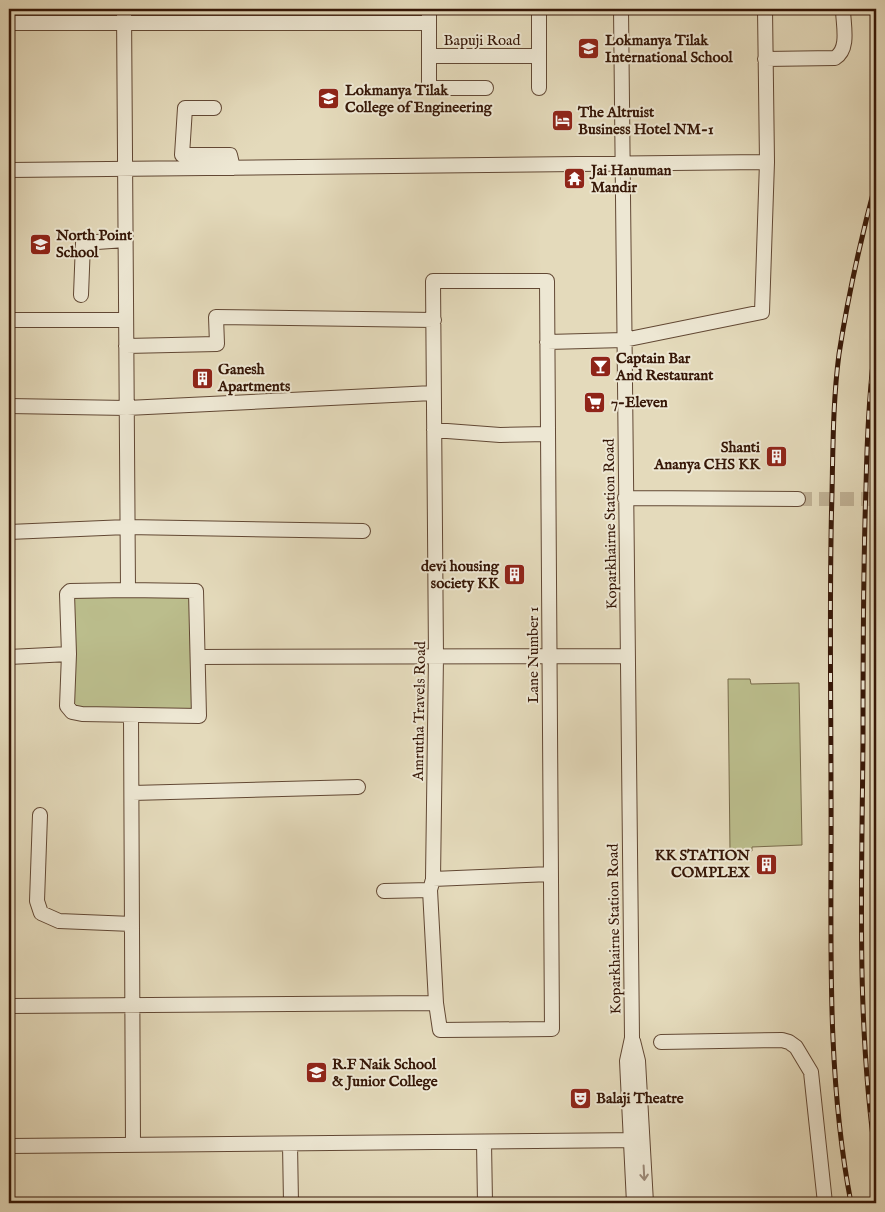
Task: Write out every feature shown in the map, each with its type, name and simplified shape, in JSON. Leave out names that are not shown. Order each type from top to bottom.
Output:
[{"type":"street","points":[[30,9],[31,23]]},
{"type":"street","points":[[65,9],[65,23]]},
{"type":"street","points":[[124,9],[128,590]]},
{"type":"street","points":[[221,23],[222,9]]},
{"type":"street","name":"Bapuji Road","points":[[539,9],[539,88]]},
{"type":"street","name":"Koparkhairne Station Road","points":[[622,9],[625,498],[632,1038],[627,1061],[646,1203]]},
{"type":"street","points":[[547,342],[624,340],[762,312],[767,162],[765,9]]},
{"type":"street","points":[[766,59],[835,58],[840,55],[844,43],[843,9]]},
{"type":"street","points":[[9,23],[221,23],[329,16],[429,16]]},
{"type":"street","name":"Bapuji Road","points":[[429,16],[429,56],[539,56]]},
{"type":"street","points":[[429,56],[429,88],[486,88]]},
{"type":"street","points":[[182,169],[178,159],[182,155],[185,108],[214,108]]},
{"type":"street","points":[[182,155],[230,156],[233,168]]},
{"type":"street","points":[[9,170],[767,162]]},
{"type":"street","points":[[81,295],[83,243],[126,240]]},
{"type":"street","name":"Amrutha Travels Road","points":[[547,281],[433,281],[436,656],[432,884],[436,1002],[440,1030],[552,1028]]},
{"type":"street","name":"Lane Number 1","points":[[547,281],[552,1028]]},
{"type":"street","points":[[126,346],[217,344],[216,317],[434,320]]},
{"type":"street","points":[[9,320],[126,320]]},
{"type":"street","points":[[9,406],[127,408],[433,393]]},
{"type":"street","points":[[434,430],[500,435],[548,434]]},
{"type":"street","points":[[625,498],[798,499]]},
{"type":"street","points":[[9,532],[128,527],[363,531]]},
{"type":"street","points":[[128,590],[196,591],[199,716],[131,716],[72,712],[67,706],[69,654],[67,594],[70,592],[128,590]]},
{"type":"street","points":[[9,657],[69,654]]},
{"type":"street","points":[[199,657],[628,656]]},
{"type":"street","points":[[131,716],[134,1145]]},
{"type":"street","points":[[132,793],[358,787]]},
{"type":"street","points":[[40,815],[37,901],[41,913],[59,921],[132,924]]},
{"type":"street","points":[[384,891],[432,884],[551,874]]},
{"type":"street","points":[[9,1006],[436,1002]]},
{"type":"street","points":[[661,1042],[782,1040],[789,1042],[796,1048],[811,1072],[825,1203]]},
{"type":"street","points":[[9,1146],[637,1140]]},
{"type":"street","name":"Koparkhairne Station Road","points":[[634,1203],[637,1140]]},
{"type":"street","points":[[484,1142],[485,1203]]},
{"type":"street","points":[[290,1144],[292,1203]]},
{"type":"green space","points":[[63,597],[194,597],[195,710],[63,710]]},
{"type":"green space","points":[[728,679],[750,679],[751,684],[799,683],[802,845],[752,847],[752,851],[730,851]]},
{"type":"tunnel","points":[[798,499],[876,499]]},
{"type":"railway","points":[[851,1203],[837,1101],[832,998],[830,605],[833,440],[839,354],[855,267],[876,182]]},
{"type":"railway","points":[[876,339],[869,413],[865,519],[861,897],[865,1055],[876,1159]]},
{"type":"place","name":"Lokmanya Tilak International School","points":[[589,49]]},
{"type":"place","name":"Lokmanya Tilak College of Engineering","points":[[329,99]]},
{"type":"place","name":"The Altruist Business Hotel NM-1","points":[[562,121]]},
{"type":"place","name":"Jai Hanuman Mandir","points":[[575,179]]},
{"type":"place","name":"North Point School","points":[[40,244]]},
{"type":"place","name":"Captain Bar And Restaurant","points":[[600,367]]},
{"type":"place","name":"Ganesh Apartments","points":[[202,378]]},
{"type":"place","name":"7-Eleven","points":[[595,402]]},
{"type":"place","name":"Shanti Ananya CHS KK","points":[[776,456]]},
{"type":"place","name":"devi housing society KK","points":[[515,575]]},
{"type":"place","name":"KK STATION COMPLEX","points":[[766,864]]},
{"type":"place","name":"R.F Naik School & Junior College","points":[[316,1073]]},
{"type":"place","name":"Balaji Theatre","points":[[580,1098]]}]
